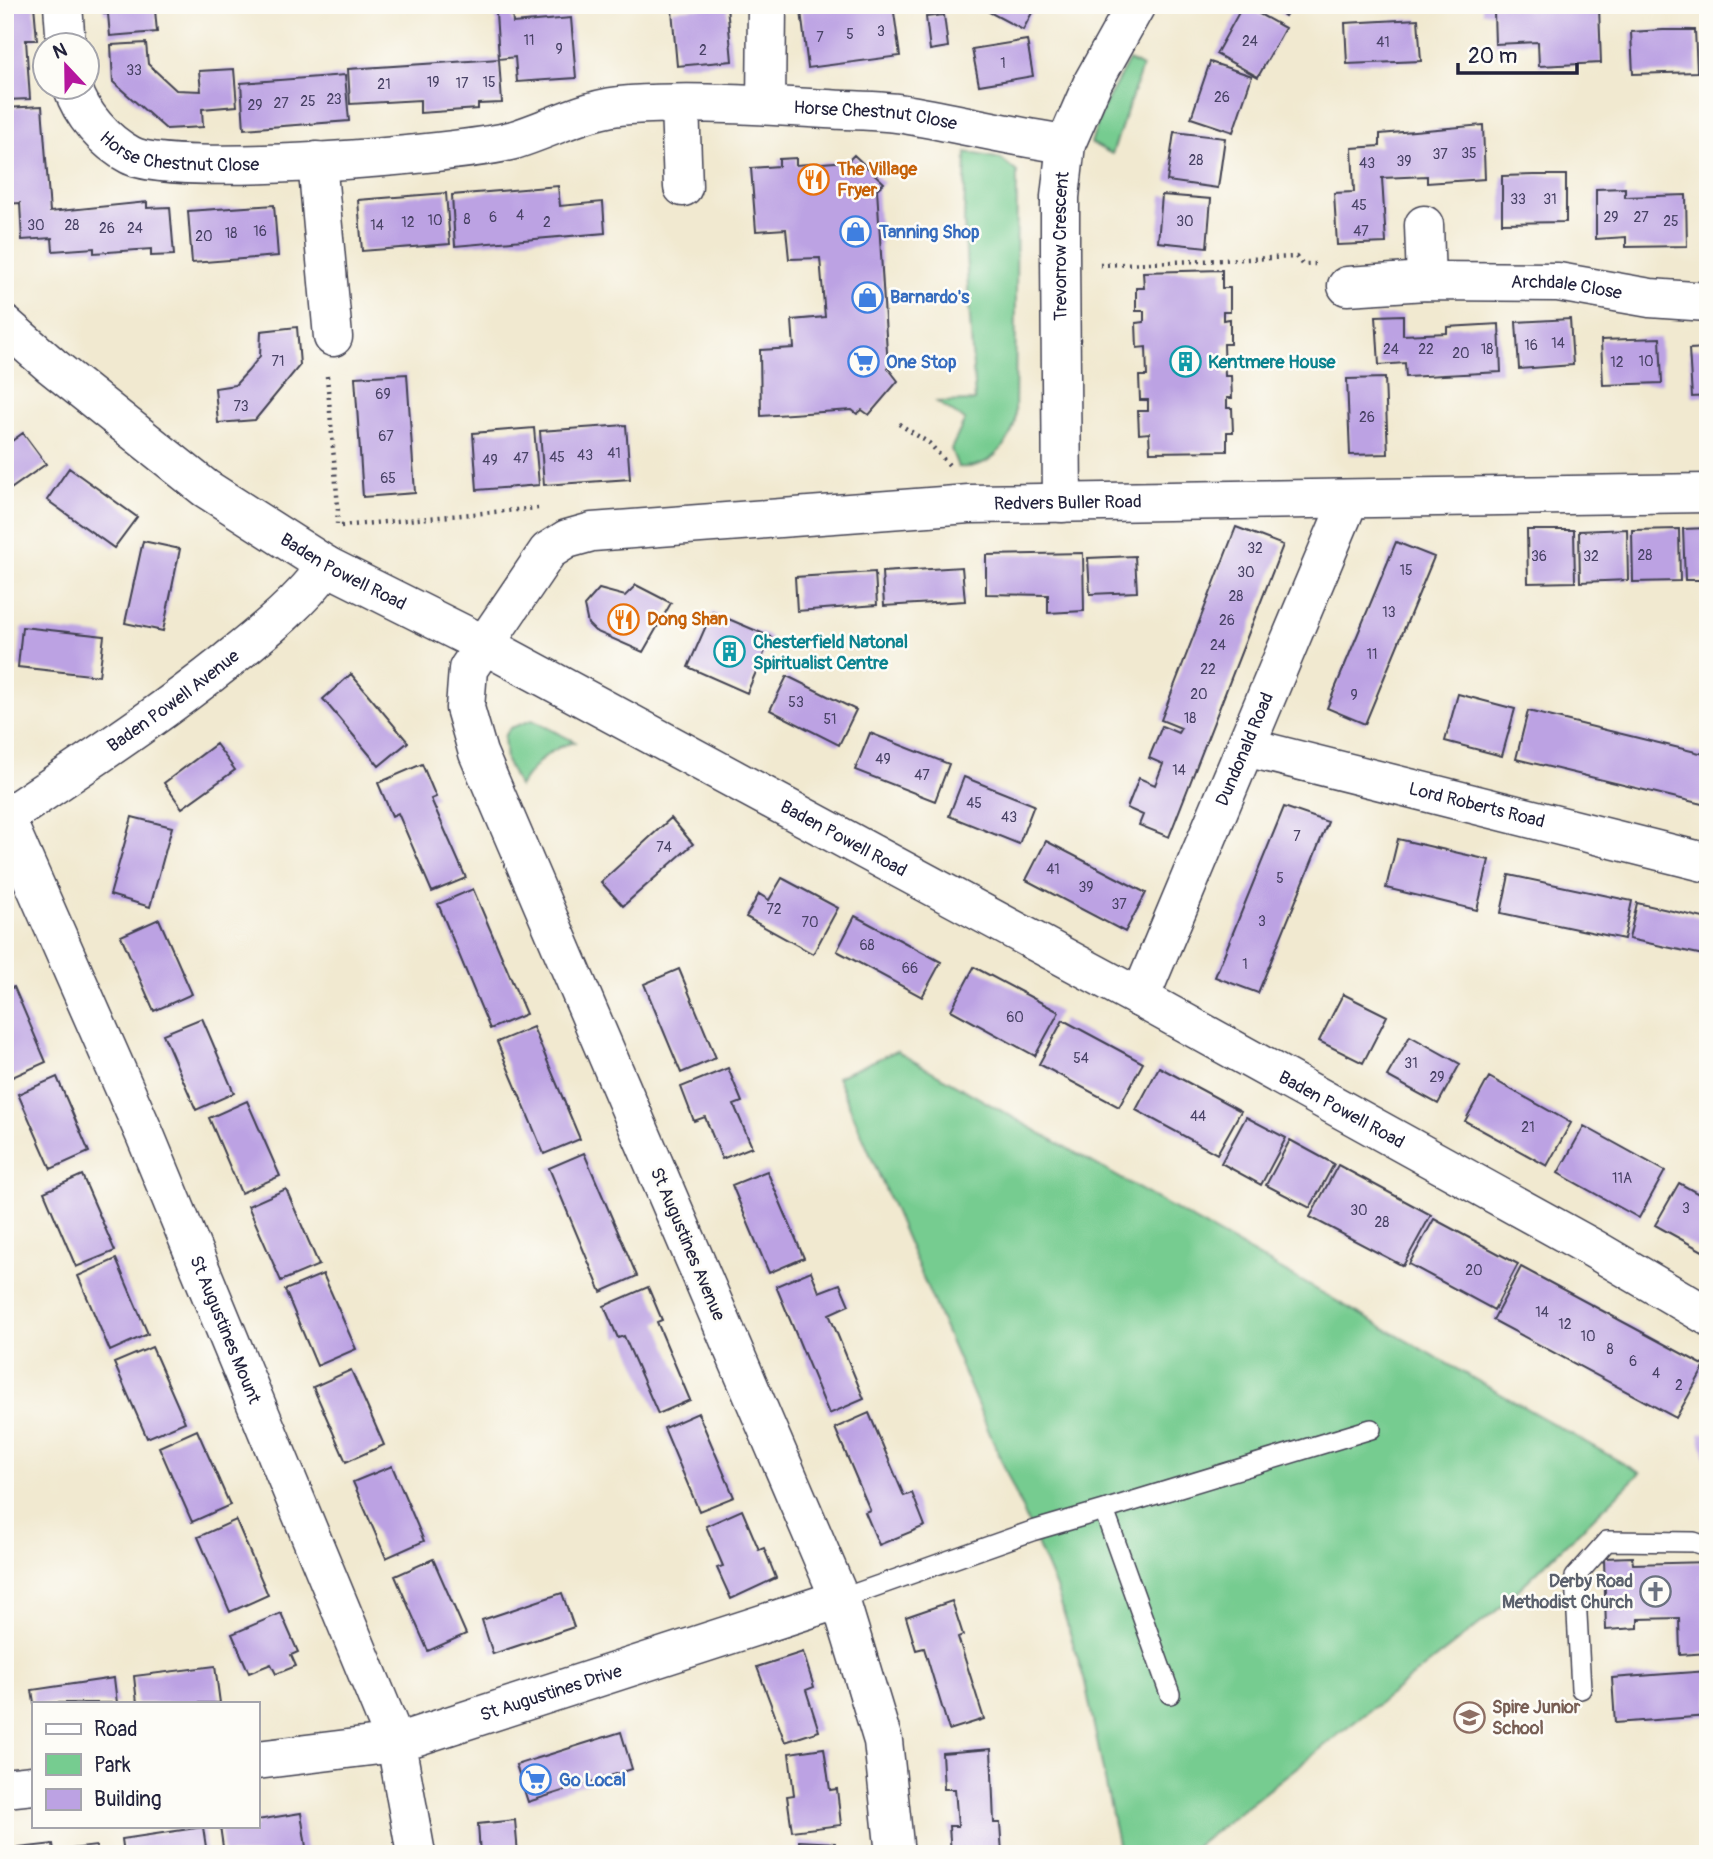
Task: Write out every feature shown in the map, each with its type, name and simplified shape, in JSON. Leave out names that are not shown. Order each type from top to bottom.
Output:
[{"type":"street","points":[[63,5],[65,32]]},
{"type":"street","points":[[765,105],[767,5]]},
{"type":"street","name":"Trevorrow Crescent","points":[[1062,503],[1060,197],[1066,144],[1093,82],[1136,5]]},
{"type":"street","name":"Horse Chestnut Close","points":[[81,102],[98,131],[131,156],[172,165],[317,161],[476,148],[514,139],[589,112],[628,105],[765,105],[908,114],[1017,138],[1066,144]]},
{"type":"street","points":[[680,105],[683,187]]},
{"type":"street","points":[[317,161],[333,337]]},
{"type":"street","points":[[1424,225],[1426,281]]},
{"type":"street","name":"Archdale Close","points":[[1348,286],[1426,281],[1558,282],[1650,298],[1708,302]]},
{"type":"street","name":"Baden Powell Road","points":[[5,325],[51,366],[205,488],[327,566],[483,645],[1140,998],[1594,1249],[1708,1316]]},
{"type":"street","name":"Redvers Buller Road","points":[[483,645],[548,551],[567,539],[592,532],[969,504],[1708,493]]},
{"type":"street","name":"Dundonald Road","points":[[1140,998],[1349,500]]},
{"type":"street","name":"Baden Powell Avenue","points":[[5,817],[175,703],[272,624],[311,587],[327,566]]},
{"type":"street","name":"St Augustines Avenue","points":[[483,645],[468,669],[465,708],[478,753],[840,1599],[883,1741],[895,1854]]},
{"type":"street","name":"Lord Roberts Road","points":[[1246,747],[1708,863]]},
{"type":"street","name":"St Augustines Mount","points":[[5,817],[145,1135],[396,1743],[416,1854]]},
{"type":"street","name":"St Augustines Drive","points":[[259,1759],[396,1743],[840,1599]]},
{"type":"street","points":[[5,1788],[32,1785]]},
{"type":"lane","points":[[840,1599],[1032,1531],[1371,1429]]},
{"type":"lane","points":[[1104,1510],[1170,1694]]},
{"type":"lane","points":[[1581,1689],[1575,1577],[1607,1541],[1694,1542],[1708,1547]]},
{"type":"path","points":[[1060,265],[1296,257],[1303,264],[1335,263],[1348,286]]},
{"type":"path","points":[[333,337],[326,368],[338,507],[336,527],[541,508],[567,539]]},
{"type":"path","points":[[899,424],[945,457],[969,504]]},
{"type":"green space","points":[[1129,60],[1142,67],[1112,154],[1091,143],[1103,108]]},
{"type":"green space","points":[[966,152],[1001,159],[1017,172],[1015,422],[1012,432],[995,455],[978,465],[958,467],[951,449],[965,420],[937,402],[975,401],[964,221]]},
{"type":"green space","points":[[532,720],[575,742],[557,748],[542,758],[519,787],[506,761],[504,737],[510,728]]},
{"type":"green space","points":[[896,1051],[1640,1473],[1495,1612],[1186,1854],[1120,1854],[1085,1682],[1056,1588],[837,1077]]},
{"type":"building","points":[[5,5],[34,5],[36,32],[32,32],[32,40],[26,40],[30,99],[5,100]]},
{"type":"building","points":[[103,5],[159,5],[159,10],[155,10],[157,32],[110,36],[108,14],[104,14]]},
{"type":"building","points":[[846,5],[893,5],[900,56],[808,68],[801,11]]},
{"type":"building","points":[[976,5],[1036,5],[1023,30]]},
{"type":"building","points":[[1243,5],[1285,28],[1258,77],[1216,54]]},
{"type":"building","points":[[1269,5],[1292,5],[1285,16]]},
{"type":"building","points":[[1482,5],[1523,5],[1524,10],[1599,7],[1601,63],[1539,66],[1538,42],[1495,44],[1494,12],[1482,13]]},
{"type":"building","points":[[727,6],[732,61],[677,66],[672,10]]},
{"type":"building","points":[[512,12],[513,23],[571,18],[576,78],[517,82],[515,57],[499,59],[496,13]]},
{"type":"building","points":[[944,15],[948,47],[930,50],[926,17]]},
{"type":"building","points":[[1418,19],[1421,61],[1347,64],[1345,23]]},
{"type":"building","points":[[1695,30],[1697,72],[1633,74],[1631,32]]},
{"type":"building","points":[[1027,40],[1033,76],[979,85],[972,49]]},
{"type":"building","points":[[146,43],[148,64],[176,90],[201,91],[199,71],[234,69],[237,106],[202,109],[203,127],[166,129],[113,82],[111,45]]},
{"type":"building","points":[[499,59],[502,103],[478,104],[478,109],[420,113],[420,100],[350,104],[348,69]]},
{"type":"building","points":[[1210,62],[1252,76],[1233,132],[1191,118]]},
{"type":"building","points":[[345,75],[349,121],[244,129],[241,83]]},
{"type":"building","points":[[42,106],[50,212],[147,202],[147,208],[170,207],[174,255],[151,256],[151,249],[94,253],[94,248],[53,251],[52,238],[22,240],[20,203],[5,204],[5,108]]},
{"type":"building","points":[[1483,125],[1485,179],[1427,183],[1427,176],[1382,178],[1386,243],[1337,245],[1334,193],[1354,192],[1352,148],[1380,146],[1380,134]]},
{"type":"building","points":[[1174,132],[1225,138],[1218,188],[1167,181]]},
{"type":"building","points":[[854,155],[884,183],[877,189],[888,368],[898,381],[869,415],[862,410],[857,414],[852,410],[761,416],[760,350],[794,348],[792,320],[825,317],[820,258],[789,259],[786,229],[756,231],[751,168],[779,166],[779,159],[796,158],[796,165],[848,161]]},
{"type":"building","points":[[1566,175],[1566,222],[1502,223],[1502,176]]},
{"type":"building","points":[[558,186],[560,206],[603,202],[605,233],[455,246],[452,195]]},
{"type":"building","points":[[1625,188],[1625,197],[1686,195],[1687,246],[1626,247],[1626,237],[1596,239],[1596,189]]},
{"type":"building","points":[[446,193],[450,244],[362,251],[358,200]]},
{"type":"building","points":[[1162,195],[1211,199],[1207,247],[1158,242]]},
{"type":"building","points":[[274,205],[278,256],[192,263],[188,211]]},
{"type":"building","name":"Kentmere House","points":[[1222,270],[1222,288],[1230,288],[1230,312],[1223,312],[1223,320],[1230,319],[1230,344],[1224,344],[1225,376],[1231,376],[1232,398],[1227,398],[1227,408],[1232,408],[1233,432],[1227,432],[1227,451],[1150,452],[1149,433],[1139,434],[1138,411],[1148,411],[1148,400],[1140,400],[1139,376],[1147,376],[1146,347],[1137,348],[1136,323],[1144,322],[1144,311],[1136,311],[1136,288],[1144,288],[1143,272]]},
{"type":"building","points":[[1403,315],[1403,335],[1447,333],[1447,327],[1499,324],[1501,372],[1406,377],[1405,363],[1379,365],[1376,316]]},
{"type":"building","points":[[1570,319],[1573,365],[1519,369],[1516,322]]},
{"type":"building","points":[[297,327],[300,365],[255,420],[218,423],[215,388],[235,385],[248,371],[260,356],[261,331]]},
{"type":"building","points":[[1660,338],[1662,383],[1603,385],[1601,340]]},
{"type":"building","points":[[1708,348],[1708,396],[1692,397],[1689,349]]},
{"type":"building","points":[[407,374],[415,493],[363,497],[355,377]]},
{"type":"building","points":[[1385,378],[1388,454],[1350,455],[1347,379]]},
{"type":"building","points":[[626,425],[630,479],[544,485],[540,431]]},
{"type":"building","points":[[534,428],[539,485],[477,490],[473,433]]},
{"type":"building","points":[[23,433],[46,464],[5,493],[5,446]]},
{"type":"building","points":[[69,468],[137,517],[114,548],[47,500]]},
{"type":"building","points":[[1236,527],[1283,545],[1169,837],[1139,825],[1143,815],[1127,808],[1139,778],[1155,785],[1163,764],[1149,758],[1162,726],[1178,733],[1181,728],[1161,720]]},
{"type":"building","points":[[1708,528],[1708,580],[1685,580],[1683,529]]},
{"type":"building","points":[[1627,529],[1628,580],[1580,582],[1579,531]]},
{"type":"building","points":[[1679,529],[1680,581],[1633,582],[1632,530]]},
{"type":"building","points":[[1527,530],[1574,530],[1575,582],[1528,583]]},
{"type":"building","points":[[143,541],[180,549],[163,631],[125,623]]},
{"type":"building","points":[[1396,542],[1434,557],[1365,724],[1327,708]]},
{"type":"building","points":[[1083,553],[1084,611],[1048,613],[1048,595],[986,594],[986,555]]},
{"type":"building","points":[[1135,556],[1137,592],[1090,594],[1088,558]]},
{"type":"building","points":[[962,567],[965,601],[884,606],[882,572]]},
{"type":"building","points":[[875,572],[877,605],[797,611],[795,577]]},
{"type":"building","name":"Dong Shan","points":[[636,585],[671,603],[643,652],[595,631],[588,624],[584,606],[599,589],[625,596]]},
{"type":"building","name":"Chesterfield Natonal Spiritualist Centre","points":[[712,612],[771,637],[747,693],[688,667]]},
{"type":"building","points":[[22,627],[104,636],[99,676],[18,667]]},
{"type":"building","points":[[351,674],[408,742],[379,766],[323,699]]},
{"type":"building","points":[[787,676],[856,710],[839,745],[770,710]]},
{"type":"building","points":[[1458,694],[1515,709],[1502,756],[1445,741]]},
{"type":"building","points":[[1528,711],[1708,755],[1706,805],[1516,759]]},
{"type":"building","points":[[870,733],[949,764],[935,801],[855,770]]},
{"type":"building","points":[[216,744],[235,770],[182,808],[164,783]]},
{"type":"building","points":[[422,764],[436,797],[431,799],[466,878],[432,892],[398,813],[392,816],[378,783]]},
{"type":"building","points":[[964,777],[1034,805],[1019,844],[949,816]]},
{"type":"building","points":[[1284,807],[1328,822],[1258,993],[1215,977]]},
{"type":"building","points":[[132,817],[172,827],[150,907],[110,895]]},
{"type":"building","points":[[671,818],[693,844],[623,906],[601,882]]},
{"type":"building","points":[[1398,839],[1489,860],[1477,910],[1386,888]]},
{"type":"building","points":[[1046,841],[1146,893],[1125,932],[1026,880]]},
{"type":"building","points":[[1509,875],[1632,901],[1624,939],[1501,913]]},
{"type":"building","points":[[782,878],[838,908],[813,954],[746,917],[759,894],[769,900]]},
{"type":"building","points":[[473,889],[526,1014],[490,1029],[438,904]]},
{"type":"building","points":[[1637,903],[1708,919],[1708,956],[1629,939]]},
{"type":"building","points":[[855,916],[941,962],[922,997],[837,951]]},
{"type":"building","points":[[159,919],[192,994],[154,1011],[121,936]]},
{"type":"building","points":[[974,967],[1059,1012],[1035,1056],[951,1010]]},
{"type":"building","points":[[679,969],[716,1058],[681,1073],[644,984]]},
{"type":"building","points":[[14,987],[46,1062],[8,1079],[5,990]]},
{"type":"building","points":[[1343,994],[1387,1016],[1363,1063],[1319,1041]]},
{"type":"building","points":[[202,1018],[234,1093],[196,1110],[163,1034]]},
{"type":"building","points":[[1063,1020],[1143,1063],[1119,1107],[1039,1064]]},
{"type":"building","points":[[533,1027],[580,1139],[544,1154],[497,1042]]},
{"type":"building","points":[[1410,1036],[1460,1064],[1438,1104],[1387,1076]]},
{"type":"building","points":[[1159,1067],[1241,1111],[1217,1154],[1136,1110]]},
{"type":"building","points":[[728,1068],[742,1102],[734,1105],[752,1147],[722,1159],[705,1117],[694,1121],[681,1087]]},
{"type":"building","points":[[57,1077],[89,1152],[51,1169],[18,1094]]},
{"type":"building","points":[[1489,1077],[1571,1123],[1547,1166],[1465,1121]]},
{"type":"building","points":[[247,1101],[280,1176],[241,1193],[209,1118]]},
{"type":"building","points":[[1246,1117],[1286,1138],[1261,1185],[1221,1163]]},
{"type":"building","points":[[1584,1126],[1665,1171],[1639,1218],[1558,1173]]},
{"type":"building","points":[[1290,1140],[1334,1164],[1310,1208],[1266,1185]]},
{"type":"building","points":[[584,1153],[637,1276],[601,1292],[549,1168]]},
{"type":"building","points":[[1338,1165],[1431,1215],[1403,1266],[1310,1217]]},
{"type":"building","points":[[767,1171],[804,1258],[769,1273],[732,1185]]},
{"type":"building","points":[[82,1175],[115,1251],[76,1267],[44,1192]]},
{"type":"building","points":[[1679,1183],[1708,1199],[1708,1254],[1655,1225]]},
{"type":"building","points":[[286,1189],[319,1265],[281,1281],[248,1206]]},
{"type":"building","points":[[1434,1219],[1518,1264],[1494,1310],[1409,1264]]},
{"type":"building","points":[[116,1259],[148,1334],[110,1351],[78,1276]]},
{"type":"building","points":[[1521,1267],[1705,1366],[1676,1418],[1493,1320]]},
{"type":"building","points":[[811,1271],[819,1292],[840,1284],[849,1305],[829,1314],[864,1399],[829,1414],[776,1286]]},
{"type":"building","points":[[323,1274],[356,1349],[317,1366],[285,1290]]},
{"type":"building","points":[[648,1287],[662,1320],[657,1322],[690,1400],[658,1414],[624,1336],[618,1338],[604,1306]]},
{"type":"building","points":[[152,1347],[185,1422],[147,1438],[114,1363]]},
{"type":"building","points":[[351,1370],[384,1445],[346,1462],[313,1387]]},
{"type":"building","points":[[698,1413],[734,1497],[699,1511],[664,1428]]},
{"type":"building","points":[[869,1413],[904,1496],[912,1493],[925,1526],[879,1545],[865,1512],[870,1510],[835,1428]]},
{"type":"building","points":[[197,1430],[230,1505],[192,1522],[159,1447]]},
{"type":"building","points":[[1708,1432],[1708,1464],[1707,1464],[1699,1434]]},
{"type":"building","points":[[392,1466],[424,1541],[386,1558],[353,1482]]},
{"type":"building","points":[[742,1510],[759,1550],[764,1548],[776,1578],[731,1599],[717,1568],[723,1566],[706,1526]]},
{"type":"building","points":[[236,1520],[268,1595],[230,1612],[198,1537]]},
{"type":"building","name":"Derby Road Methodist Church","points":[[1632,1557],[1633,1564],[1708,1562],[1708,1653],[1680,1655],[1679,1618],[1638,1619],[1638,1628],[1606,1630],[1604,1558]]},
{"type":"building","points":[[433,1559],[466,1634],[428,1651],[395,1576]]},
{"type":"building","points":[[562,1593],[574,1627],[493,1654],[482,1620]]},
{"type":"building","points":[[952,1601],[963,1635],[958,1637],[984,1719],[949,1730],[924,1648],[916,1650],[906,1617]]},
{"type":"building","points":[[281,1613],[298,1652],[291,1655],[296,1666],[276,1674],[271,1664],[249,1673],[232,1634]]},
{"type":"building","points":[[803,1652],[814,1687],[806,1690],[819,1731],[785,1742],[757,1667]]},
{"type":"building","points":[[215,1666],[220,1702],[137,1702],[134,1676]]},
{"type":"building","points":[[1708,1671],[1708,1716],[1615,1723],[1612,1678]]},
{"type":"building","points":[[114,1678],[117,1702],[34,1702],[32,1690]]},
{"type":"building","points":[[621,1732],[632,1769],[528,1802],[516,1765]]},
{"type":"building","points":[[824,1748],[830,1790],[837,1789],[841,1825],[792,1831],[787,1796],[794,1795],[789,1753]]},
{"type":"building","points":[[991,1749],[994,1823],[1000,1823],[1002,1854],[951,1854],[949,1826],[958,1826],[955,1789],[944,1789],[942,1753]]},
{"type":"building","points":[[301,1813],[307,1854],[224,1854],[220,1828],[259,1828],[259,1820]]},
{"type":"building","points":[[515,1820],[518,1854],[480,1854],[478,1824]]},
{"type":"building","points":[[203,1828],[207,1854],[124,1854],[122,1839]]},
{"type":"building","points":[[799,1841],[835,1843],[835,1854],[799,1854]]},
{"type":"building","points":[[53,1844],[54,1851],[96,1846],[97,1854],[19,1854],[18,1848]]},
{"type":"place","name":"The Village Fryer","points":[[814,179]]},
{"type":"place","name":"Tanning Shop","points":[[856,232]]},
{"type":"place","name":"Barnardo's","points":[[867,297]]},
{"type":"place","name":"One Stop","points":[[863,362]]},
{"type":"place","name":"Kentmere House","points":[[1185,362]]},
{"type":"place","name":"Dong Shan","points":[[624,619]]},
{"type":"place","name":"Chesterfield Natonal Spiritualist Centre","points":[[730,652]]},
{"type":"place","name":"Derby Road Methodist Church","points":[[1656,1591]]},
{"type":"place","name":"Spire Junior School","points":[[1469,1717]]},
{"type":"place","name":"Go Local","points":[[536,1780]]}]
